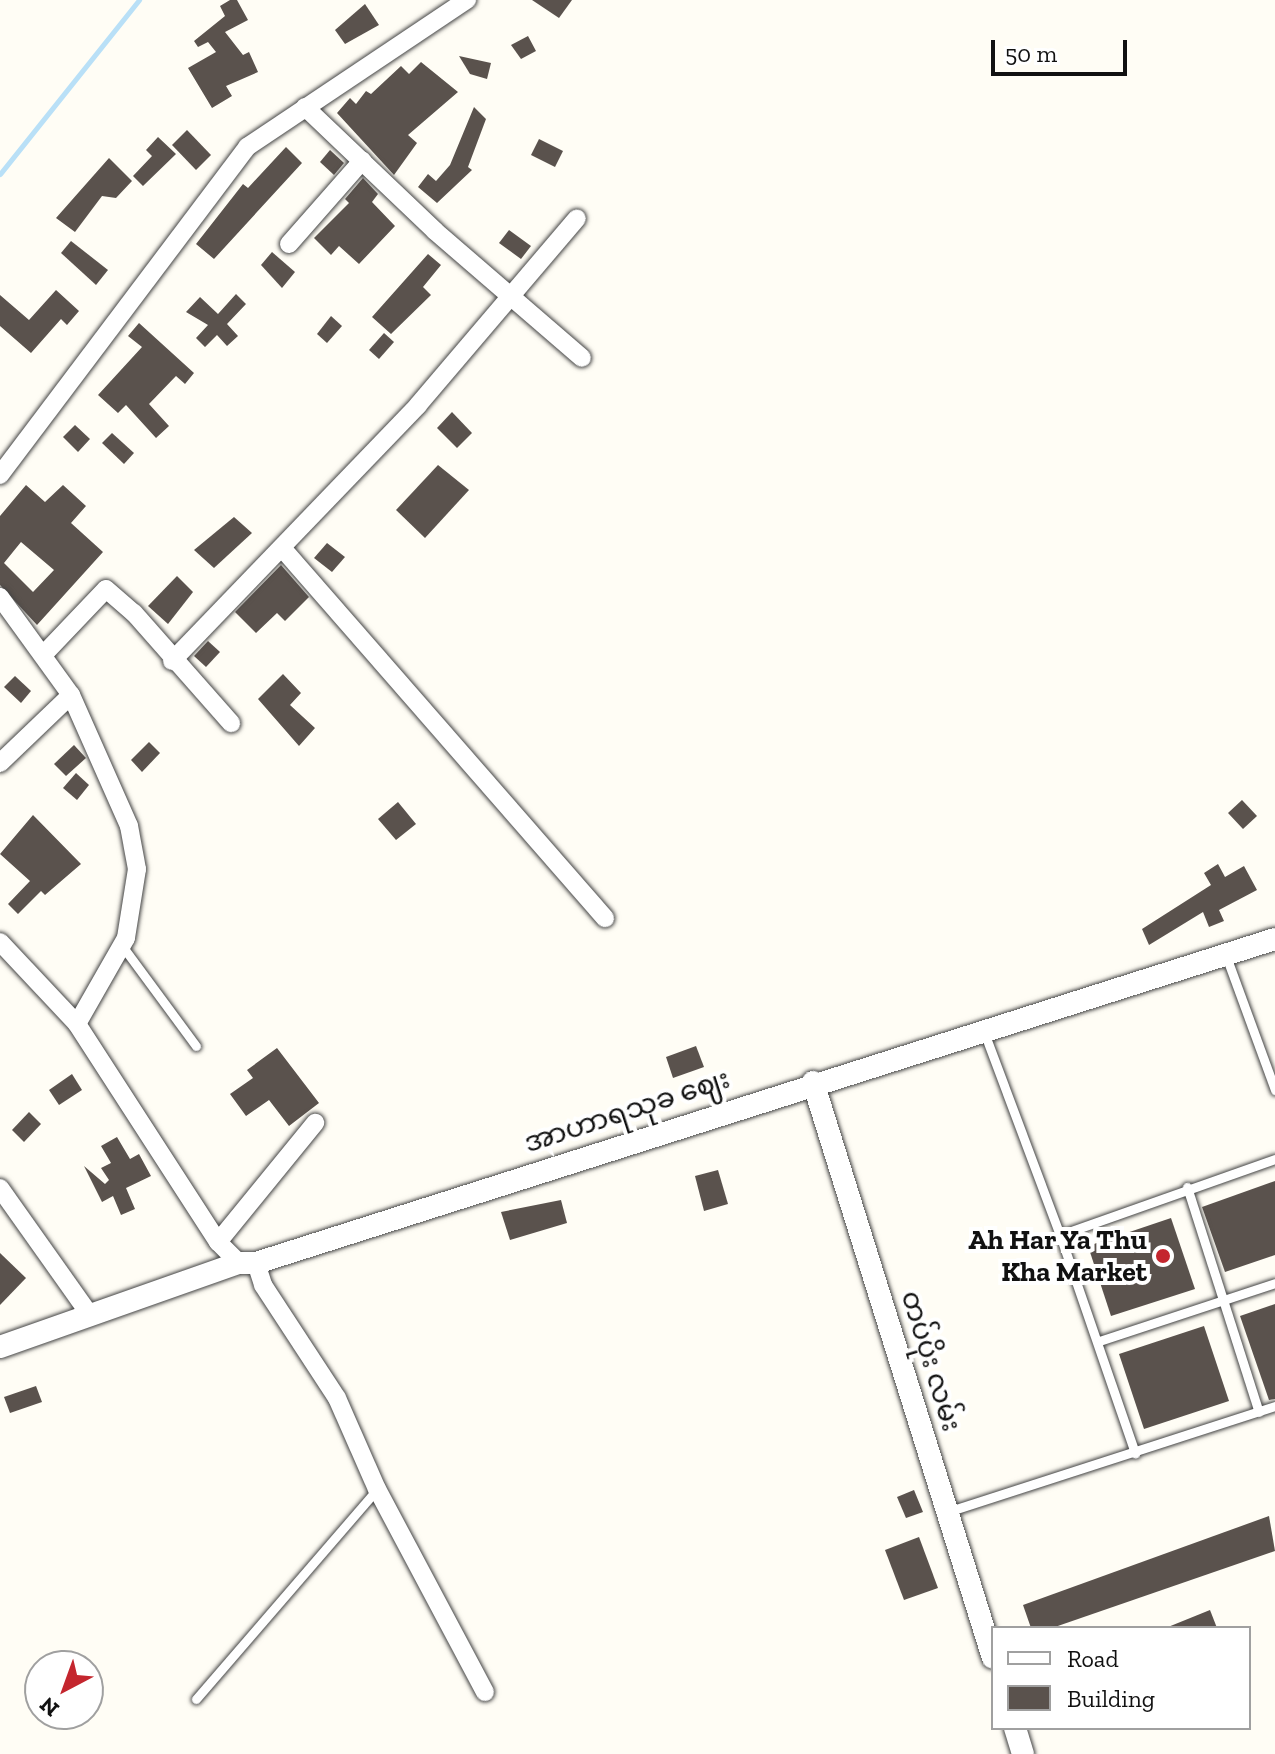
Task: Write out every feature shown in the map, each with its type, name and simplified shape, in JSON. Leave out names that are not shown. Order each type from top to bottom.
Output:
[{"type":"street","points":[[0,475],[221,176],[247,147],[467,0]]},
{"type":"street","points":[[305,107],[582,358]]},
{"type":"street","points":[[289,244],[362,161]]},
{"type":"street","points":[[172,661],[283,549],[418,405],[577,218]]},
{"type":"street","points":[[283,549],[605,918]]},
{"type":"street","points":[[45,653],[106,589],[134,613],[172,661],[231,723]]},
{"type":"street","points":[[0,597],[45,653],[71,695],[129,826],[137,869],[123,947],[77,1024]]},
{"type":"street","points":[[0,763],[71,695]]},
{"type":"street","name":"အာဟာရသုခ ဈေး","points":[[0,1347],[248,1263],[813,1082],[984,1032],[1275,939]]},
{"type":"street","points":[[0,942],[77,1024],[218,1242],[248,1263],[337,1398],[377,1489],[485,1692]]},
{"type":"street","name":"တပ်ပိုး လမ်း","points":[[813,1082],[991,1652]]},
{"type":"street","points":[[218,1242],[315,1123]]},
{"type":"street","points":[[0,1188],[90,1315]]},
{"type":"street","points":[[1016,1730],[1023,1754]]},
{"type":"lane","points":[[123,947],[196,1046]]},
{"type":"lane","points":[[1226,956],[1275,1090]]},
{"type":"lane","points":[[984,1032],[1099,1341],[1135,1453]]},
{"type":"lane","points":[[1060,1235],[1187,1187],[1275,1159]]},
{"type":"lane","points":[[1187,1187],[1259,1412]]},
{"type":"lane","points":[[1099,1341],[1275,1283]]},
{"type":"lane","points":[[947,1512],[1275,1406]]},
{"type":"lane","points":[[196,1699],[377,1489]]},
{"type":"building","points":[[237,0],[248,20],[225,32],[243,55],[249,52],[258,72],[226,86],[232,96],[212,108],[188,68],[216,52],[208,42],[198,47],[194,41],[225,16],[220,6]]},
{"type":"building","points":[[532,0],[572,0],[559,18]]},
{"type":"building","points":[[365,4],[379,25],[345,44],[335,30]]},
{"type":"building","points":[[528,36],[536,51],[521,59],[511,45]]},
{"type":"building","points":[[459,56],[491,63],[487,79],[470,74]]},
{"type":"building","points":[[421,62],[458,92],[408,135],[417,143],[394,175],[337,113],[350,98],[356,104],[366,91],[371,94],[401,66],[409,74]]},
{"type":"building","points":[[474,107],[486,119],[468,167],[472,170],[437,203],[418,187],[428,174],[436,181],[450,165]]},
{"type":"building","points":[[187,130],[211,155],[196,170],[172,145]]},
{"type":"building","points":[[158,137],[176,154],[143,186],[133,176],[152,156],[146,150]]},
{"type":"building","points":[[539,139],[563,151],[555,167],[531,155]]},
{"type":"building","points":[[286,147],[302,163],[214,259],[196,244],[243,184],[248,188]]},
{"type":"building","points":[[330,150],[344,163],[334,175],[320,162]]},
{"type":"building","points":[[109,158],[132,181],[116,198],[102,196],[75,232],[56,218]]},
{"type":"building","points":[[363,178],[378,194],[372,202],[395,226],[359,264],[339,246],[331,255],[314,238],[349,203],[345,199]]},
{"type":"building","points":[[509,230],[531,246],[521,259],[499,243]]},
{"type":"building","points":[[71,241],[108,270],[96,285],[61,253]]},
{"type":"building","points":[[272,252],[295,272],[282,288],[261,265]]},
{"type":"building","points":[[428,254],[441,265],[423,287],[431,295],[391,334],[372,317]]},
{"type":"building","points":[[56,290],[79,311],[67,325],[61,319],[31,353],[0,326],[0,295],[29,320]]},
{"type":"building","points":[[236,294],[246,304],[227,324],[238,336],[227,346],[217,335],[205,347],[196,338],[208,325],[186,312],[200,297],[218,314]]},
{"type":"building","points":[[331,316],[342,326],[327,343],[317,334]]},
{"type":"building","points":[[139,323],[194,373],[185,384],[176,376],[149,404],[169,426],[156,438],[126,405],[118,413],[98,395],[142,347],[128,336]]},
{"type":"building","points":[[384,333],[394,342],[379,359],[369,350]]},
{"type":"building","points":[[452,412],[472,433],[457,448],[437,428]]},
{"type":"building","points":[[75,425],[90,439],[78,452],[63,437]]},
{"type":"building","points":[[112,433],[134,453],[124,464],[102,443]]},
{"type":"building","points":[[438,465],[469,490],[425,538],[396,510]]},
{"type":"building","points":[[26,485],[45,502],[63,485],[86,506],[71,523],[103,552],[37,625],[0,585],[0,516]],"holes":[[[21,542],[54,570],[33,592],[4,563]]]},
{"type":"building","points":[[234,517],[252,533],[214,568],[194,550]]},
{"type":"building","points":[[327,543],[345,557],[332,572],[314,558]]},
{"type":"building","points":[[281,565],[309,597],[285,621],[277,613],[256,633],[235,612]]},
{"type":"building","points":[[177,576],[193,592],[168,624],[148,606]]},
{"type":"building","points":[[208,641],[220,652],[206,667],[194,656]]},
{"type":"building","points":[[283,674],[301,693],[290,705],[315,728],[299,746],[258,699]]},
{"type":"building","points":[[15,676],[31,691],[21,703],[4,687]]},
{"type":"building","points":[[149,742],[160,753],[142,772],[131,760]]},
{"type":"building","points":[[74,745],[86,758],[66,776],[54,764]]},
{"type":"building","points":[[76,773],[89,785],[77,800],[63,788]]},
{"type":"building","points":[[1242,800],[1257,816],[1243,829],[1228,813]]},
{"type":"building","points":[[398,802],[416,824],[396,840],[378,819]]},
{"type":"building","points":[[33,815],[81,864],[45,895],[41,891],[18,914],[8,904],[30,881],[0,854]]},
{"type":"building","points":[[1218,864],[1225,877],[1244,866],[1257,890],[1219,910],[1224,921],[1209,927],[1203,912],[1149,945],[1142,929],[1211,885],[1204,873]]},
{"type":"building","points":[[696,1046],[704,1067],[673,1078],[666,1057]]},
{"type":"building","points":[[277,1048],[319,1103],[289,1126],[269,1100],[246,1116],[230,1094],[253,1078],[247,1070]]},
{"type":"building","points":[[72,1074],[82,1090],[59,1105],[49,1090]]},
{"type":"building","points":[[29,1112],[41,1124],[24,1142],[12,1130]]},
{"type":"building","points":[[117,1137],[130,1159],[139,1154],[151,1176],[126,1188],[135,1209],[121,1215],[113,1196],[102,1202],[84,1166],[105,1184],[109,1180],[101,1168],[111,1163],[101,1146]]},
{"type":"building","points":[[718,1170],[728,1204],[704,1211],[695,1176]]},
{"type":"building","points":[[1275,1181],[1275,1255],[1225,1272],[1202,1207]]},
{"type":"building","points":[[561,1200],[567,1223],[510,1240],[501,1212]]},
{"type":"building","points":[[1171,1218],[1195,1289],[1111,1316],[1088,1246]]},
{"type":"building","points":[[0,1253],[26,1278],[0,1305]]},
{"type":"building","points":[[1275,1304],[1275,1399],[1269,1400],[1240,1316]]},
{"type":"building","points":[[1204,1326],[1229,1401],[1144,1429],[1119,1354]]},
{"type":"building","points":[[36,1386],[42,1402],[10,1413],[4,1397]]},
{"type":"building","points":[[914,1490],[923,1512],[906,1518],[897,1497]]},
{"type":"building","points":[[1269,1516],[1275,1551],[1058,1626],[1030,1626],[1023,1605]]},
{"type":"building","points":[[919,1537],[938,1588],[904,1600],[885,1550]]},
{"type":"building","points":[[1210,1610],[1216,1626],[1170,1626]]},
{"type":"waterway","points":[[0,174],[139,0]]},
{"type":"place","name":"Ah Har Ya Thu Kha Market","points":[[1163,1256]]}]
